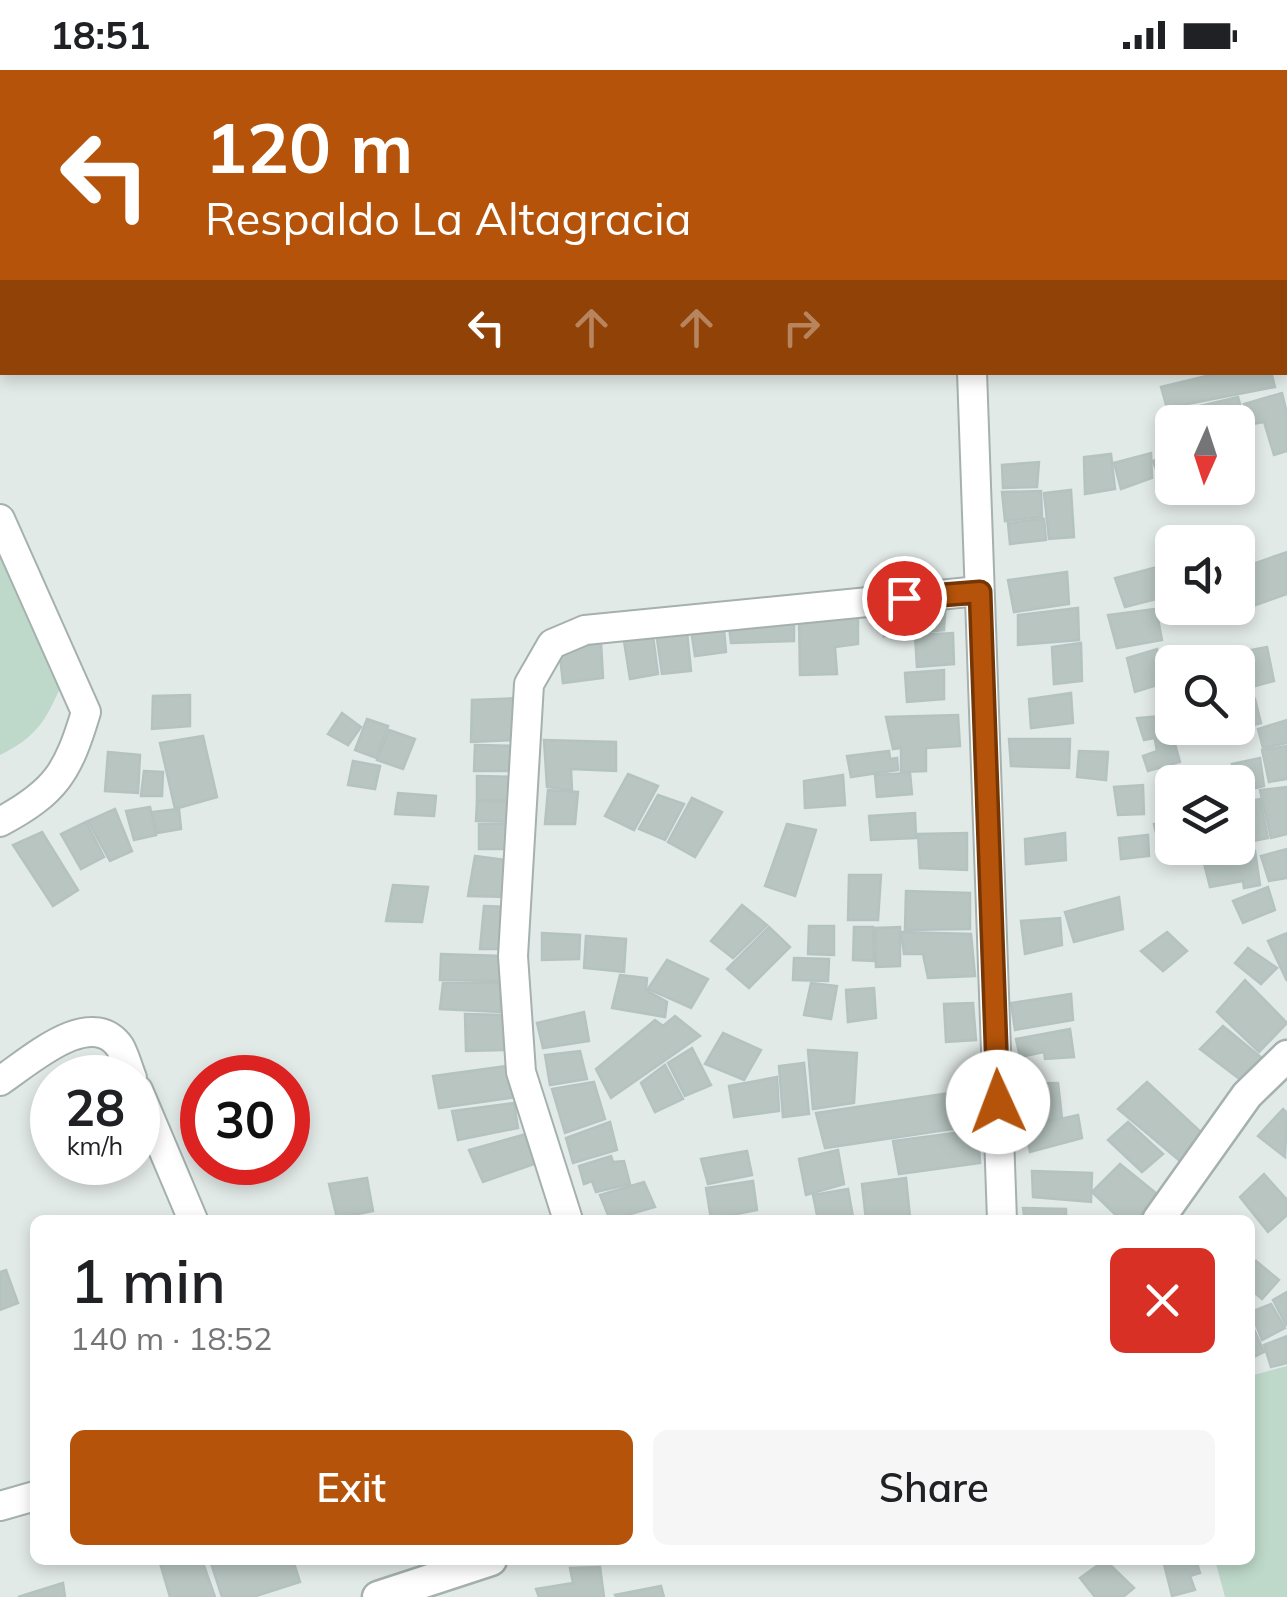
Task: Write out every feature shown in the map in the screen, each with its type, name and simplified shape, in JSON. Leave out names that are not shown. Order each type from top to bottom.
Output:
[{"type":"street","points":[[972,375],[1002,1215]]},
{"type":"street","points":[[0,519],[86,712],[73,756],[41,800],[0,822]]},
{"type":"street","points":[[566,1215],[521,1072],[513,1006],[529,684],[552,644],[585,630],[980,592]]},
{"type":"street","points":[[40,1055],[74,1033],[94,1031],[107,1035],[123,1055]]},
{"type":"street","points":[[1162,1215],[1247,1094],[1287,1056]]},
{"type":"street","points":[[0,1081],[30,1062]]},
{"type":"street","points":[[160,1143],[190,1215]]},
{"type":"street","points":[[0,1506],[30,1497]]},
{"type":"street","points":[[378,1597],[476,1565]]},
{"type":"green space","points":[[0,552],[61,686],[38,727],[0,755]]},
{"type":"green space","points":[[1287,1366],[1287,1597],[1225,1597],[1216,1565],[1255,1565],[1255,1375]]},
{"type":"building","points":[[1211,375],[1272,375],[1275,387],[1182,405],[1166,405],[1161,387]]},
{"type":"building","points":[[1282,393],[1287,414],[1287,451],[1274,455],[1264,422],[1255,424],[1255,405],[1244,404]]},
{"type":"building","points":[[1238,397],[1240,405],[1204,405]]},
{"type":"building","points":[[1151,453],[1152,478],[1121,489],[1114,463]]},
{"type":"building","points":[[1111,454],[1115,489],[1085,494],[1084,457]]},
{"type":"building","points":[[1039,462],[1037,487],[1003,488],[1002,465]]},
{"type":"building","points":[[1071,490],[1074,537],[1049,539],[1044,493]]},
{"type":"building","points":[[1041,491],[1042,517],[1005,521],[1002,492]]},
{"type":"building","points":[[1044,519],[1046,540],[1010,544],[1008,523]]},
{"type":"building","points":[[1287,552],[1287,594],[1255,605],[1255,563]]},
{"type":"building","points":[[1155,567],[1155,599],[1125,607],[1115,578]]},
{"type":"building","points":[[1067,572],[1069,604],[1014,612],[1008,580]]},
{"type":"building","points":[[946,600],[944,630],[884,636],[883,605]]},
{"type":"building","points":[[1078,608],[1079,640],[1018,645],[1018,615]]},
{"type":"building","points":[[1155,609],[1155,625],[1159,625],[1162,640],[1117,648],[1108,615]]},
{"type":"building","points":[[794,612],[794,641],[731,643],[728,618]]},
{"type":"building","points":[[858,612],[858,644],[835,647],[837,674],[800,675],[799,619]]},
{"type":"building","points":[[723,618],[726,652],[695,656],[690,623]]},
{"type":"building","points":[[686,622],[691,671],[662,674],[655,625]]},
{"type":"building","points":[[953,633],[954,664],[917,667],[915,635]]},
{"type":"building","points":[[653,636],[658,674],[630,679],[624,641]]},
{"type":"building","points":[[601,642],[603,678],[563,683],[559,647]]},
{"type":"building","points":[[1081,643],[1082,681],[1054,684],[1052,647]]},
{"type":"building","points":[[1267,647],[1274,681],[1255,686],[1255,649]]},
{"type":"building","points":[[1155,650],[1155,686],[1135,692],[1127,658]]},
{"type":"building","points":[[944,670],[944,699],[907,702],[905,673]]},
{"type":"building","points":[[1071,693],[1073,723],[1031,728],[1029,699]]},
{"type":"building","points":[[190,695],[190,726],[152,729],[153,696]]},
{"type":"building","points":[[519,698],[517,740],[471,742],[472,700]]},
{"type":"building","points":[[1255,699],[1261,723],[1255,725]]},
{"type":"building","points":[[342,713],[361,727],[348,745],[328,734]]},
{"type":"building","points":[[958,715],[960,746],[926,748],[926,771],[901,772],[901,748],[893,749],[886,717]]},
{"type":"building","points":[[1155,716],[1155,738],[1144,740],[1137,718]]},
{"type":"building","points":[[367,719],[388,726],[376,758],[355,750]]},
{"type":"building","points":[[1287,720],[1287,743],[1263,748],[1258,729]]},
{"type":"building","points":[[389,730],[415,739],[403,769],[377,760]]},
{"type":"building","points":[[203,736],[217,797],[175,809],[160,743]]},
{"type":"building","points":[[1009,739],[1070,739],[1069,768],[1011,766]]},
{"type":"building","points":[[544,740],[616,742],[616,771],[571,769],[572,790],[547,787]]},
{"type":"building","points":[[475,745],[516,746],[517,771],[474,771]]},
{"type":"building","points":[[1156,745],[1175,745],[1180,762],[1155,765],[1155,769],[1148,771],[1143,756],[1157,751]]},
{"type":"building","points":[[1287,746],[1287,779],[1269,782],[1262,750]]},
{"type":"building","points":[[889,751],[890,759],[897,758],[898,770],[851,777],[847,756]]},
{"type":"building","points":[[1079,751],[1108,752],[1106,780],[1077,777]]},
{"type":"building","points":[[108,752],[140,755],[138,793],[105,791]]},
{"type":"building","points":[[1260,758],[1264,786],[1255,788],[1255,765],[1232,764]]},
{"type":"building","points":[[353,761],[380,766],[375,789],[348,785]]},
{"type":"building","points":[[144,771],[163,772],[162,796],[141,796]]},
{"type":"building","points":[[910,773],[912,794],[877,797],[875,775]]},
{"type":"building","points":[[628,774],[658,786],[634,830],[605,816]]},
{"type":"building","points":[[843,775],[845,805],[805,808],[804,781]]},
{"type":"building","points":[[477,776],[517,777],[516,800],[477,800]]},
{"type":"building","points":[[1143,785],[1144,814],[1118,815],[1114,787]]},
{"type":"building","points":[[1287,787],[1287,834],[1271,838],[1260,790]]},
{"type":"building","points":[[548,790],[578,792],[575,824],[545,824]]},
{"type":"building","points":[[398,793],[436,796],[434,816],[395,814]]},
{"type":"building","points":[[658,795],[684,804],[665,840],[639,829]]},
{"type":"building","points":[[692,798],[722,812],[695,857],[668,842]]},
{"type":"building","points":[[1260,799],[1268,838],[1255,841],[1255,800]]},
{"type":"building","points":[[477,801],[517,802],[516,821],[476,821]]},
{"type":"building","points":[[150,807],[156,835],[134,840],[126,811]]},
{"type":"building","points":[[115,809],[132,851],[110,861],[88,821]]},
{"type":"building","points":[[179,809],[181,829],[157,833],[152,812]]},
{"type":"building","points":[[915,813],[916,838],[871,840],[869,816]]},
{"type":"building","points":[[86,822],[104,857],[81,869],[61,834]]},
{"type":"building","points":[[517,823],[515,849],[479,849],[479,824]]},
{"type":"building","points":[[787,824],[816,830],[795,896],[765,886]]},
{"type":"building","points":[[42,832],[78,890],[53,906],[13,845]]},
{"type":"building","points":[[967,833],[967,870],[920,868],[918,834]]},
{"type":"building","points":[[1065,833],[1066,860],[1026,864],[1025,839]]},
{"type":"building","points":[[1148,835],[1149,856],[1121,859],[1119,838]]},
{"type":"building","points":[[1287,849],[1287,878],[1269,881],[1261,856]]},
{"type":"building","points":[[1255,851],[1260,885],[1244,888],[1243,881],[1210,887],[1204,865],[1255,865]]},
{"type":"building","points":[[475,856],[513,861],[508,897],[468,896]]},
{"type":"building","points":[[849,875],[881,875],[878,920],[848,920]]},
{"type":"building","points":[[393,885],[428,887],[422,922],[386,921]]},
{"type":"building","points":[[1268,887],[1275,910],[1243,923],[1233,901]]},
{"type":"building","points":[[906,891],[970,893],[970,929],[905,930]]},
{"type":"building","points":[[1119,897],[1123,929],[1074,942],[1065,912]]},
{"type":"building","points":[[742,905],[767,925],[733,958],[711,941]]},
{"type":"building","points":[[484,906],[510,907],[505,949],[480,949]]},
{"type":"building","points":[[1060,918],[1062,945],[1025,954],[1021,921]]},
{"type":"building","points":[[809,926],[834,926],[834,955],[808,954]]},
{"type":"building","points":[[769,927],[790,947],[749,988],[727,969]]},
{"type":"building","points":[[854,927],[873,927],[874,961],[853,960]]},
{"type":"building","points":[[900,927],[900,966],[876,967],[875,928]]},
{"type":"building","points":[[901,932],[971,934],[975,976],[928,978],[923,954],[904,954]]},
{"type":"building","points":[[1167,932],[1187,951],[1163,971],[1141,951]]},
{"type":"building","points":[[542,933],[580,935],[579,959],[542,960]]},
{"type":"building","points":[[1287,933],[1287,981],[1268,941]]},
{"type":"building","points":[[586,936],[626,939],[624,972],[584,968]]},
{"type":"building","points":[[1248,948],[1277,968],[1261,984],[1235,963]]},
{"type":"building","points":[[441,954],[502,956],[501,981],[440,980]]},
{"type":"building","points":[[794,958],[829,959],[828,981],[793,980]]},
{"type":"building","points":[[667,960],[708,979],[691,1008],[648,989]]},
{"type":"building","points":[[620,975],[647,978],[646,990],[667,1002],[665,1017],[612,1008]]},
{"type":"building","points":[[1245,980],[1287,1023],[1259,1052],[1217,1012]]},
{"type":"building","points":[[443,983],[501,983],[500,1012],[440,1009]]},
{"type":"building","points":[[811,983],[837,986],[831,1019],[804,1015]]},
{"type":"building","points":[[874,988],[876,1018],[848,1022],[846,990]]},
{"type":"building","points":[[1071,994],[1073,1020],[1015,1030],[1011,1003]]},
{"type":"building","points":[[973,1003],[976,1040],[946,1042],[944,1004]]},
{"type":"building","points":[[584,1012],[589,1041],[543,1048],[537,1023]]},
{"type":"building","points":[[465,1014],[503,1015],[504,1050],[466,1051]]},
{"type":"building","points":[[675,1016],[700,1036],[611,1098],[596,1069],[655,1020],[663,1026]]},
{"type":"building","points":[[1223,1026],[1262,1058],[1241,1080],[1200,1049]]},
{"type":"building","points":[[1070,1029],[1074,1057],[1045,1059],[1044,1052],[1020,1057],[1016,1039]]},
{"type":"building","points":[[723,1033],[761,1050],[744,1080],[705,1064]]},
{"type":"building","points":[[692,1048],[711,1085],[685,1096],[668,1063]]},
{"type":"building","points":[[808,1050],[857,1053],[854,1103],[813,1109]]},
{"type":"building","points":[[580,1051],[587,1079],[550,1085],[545,1055]]},
{"type":"building","points":[[804,1063],[809,1114],[783,1117],[779,1066]]},
{"type":"building","points":[[513,1065],[517,1097],[439,1108],[433,1076]]},
{"type":"building","points":[[665,1065],[683,1099],[655,1112],[641,1083]]},
{"type":"building","points":[[777,1077],[779,1111],[734,1117],[729,1086]]},
{"type":"building","points":[[594,1082],[605,1119],[565,1133],[552,1089]]},
{"type":"building","points":[[1147,1082],[1203,1134],[1180,1161],[1118,1109]]},
{"type":"building","points":[[1058,1083],[1062,1118],[1024,1125],[1017,1084]]},
{"type":"building","points":[[970,1090],[973,1126],[825,1148],[816,1113]]},
{"type":"building","points":[[514,1103],[518,1128],[458,1140],[452,1111]]},
{"type":"building","points":[[1283,1109],[1287,1113],[1285,1157],[1258,1136]]},
{"type":"building","points":[[1078,1115],[1082,1138],[1030,1152],[1025,1127]]},
{"type":"building","points":[[610,1122],[617,1150],[573,1163],[566,1138]]},
{"type":"building","points":[[1128,1122],[1163,1154],[1142,1172],[1108,1140]]},
{"type":"building","points":[[978,1130],[980,1163],[899,1174],[893,1141]]},
{"type":"building","points":[[526,1134],[537,1163],[483,1182],[469,1150]]},
{"type":"building","points":[[838,1150],[844,1184],[806,1195],[799,1159]]},
{"type":"building","points":[[747,1151],[752,1175],[708,1184],[701,1159]]},
{"type":"building","points":[[611,1156],[613,1162],[624,1161],[630,1184],[596,1192],[592,1181],[584,1184],[579,1166]]},
{"type":"building","points":[[1120,1164],[1157,1194],[1140,1215],[1116,1215],[1092,1192]]},
{"type":"building","points":[[1032,1171],[1092,1173],[1091,1202],[1033,1197]]},
{"type":"building","points":[[1264,1174],[1287,1200],[1287,1215],[1268,1232],[1240,1197]]},
{"type":"building","points":[[367,1178],[373,1211],[336,1215],[329,1184]]},
{"type":"building","points":[[906,1178],[910,1215],[865,1215],[862,1184]]},
{"type":"building","points":[[753,1181],[757,1210],[710,1215],[706,1188]]},
{"type":"building","points":[[644,1182],[655,1207],[627,1215],[608,1215],[600,1195]]},
{"type":"building","points":[[848,1189],[853,1215],[817,1215],[813,1195]]},
{"type":"building","points":[[1023,1208],[1066,1209],[1066,1215],[1024,1215]]},
{"type":"building","points":[[1255,1262],[1279,1280],[1262,1299],[1255,1293]]},
{"type":"building","points":[[6,1270],[18,1303],[0,1310],[0,1272]]},
{"type":"building","points":[[1287,1292],[1287,1324],[1286,1325],[1273,1300]]},
{"type":"building","points":[[1271,1304],[1285,1328],[1262,1340],[1255,1310]]},
{"type":"building","points":[[1255,1332],[1264,1352],[1255,1356]]},
{"type":"building","points":[[1287,1336],[1287,1363],[1271,1367],[1264,1345]]},
{"type":"building","points":[[161,1565],[204,1565],[215,1597],[170,1597]]},
{"type":"building","points":[[212,1565],[295,1565],[300,1582],[253,1597],[222,1597]]},
{"type":"building","points":[[1098,1565],[1110,1565],[1134,1588],[1123,1597],[1095,1597],[1080,1578]]},
{"type":"building","points":[[1164,1565],[1198,1565],[1200,1573],[1190,1576],[1195,1590],[1172,1596]]},
{"type":"building","points":[[600,1567],[604,1597],[539,1597],[536,1589],[573,1583],[570,1568]]},
{"type":"building","points":[[63,1583],[65,1597],[18,1597]]},
{"type":"building","points":[[661,1586],[664,1597],[615,1595]]},
{"type":"route","points":[[904,598],[980,592],[998,1102]]}]
